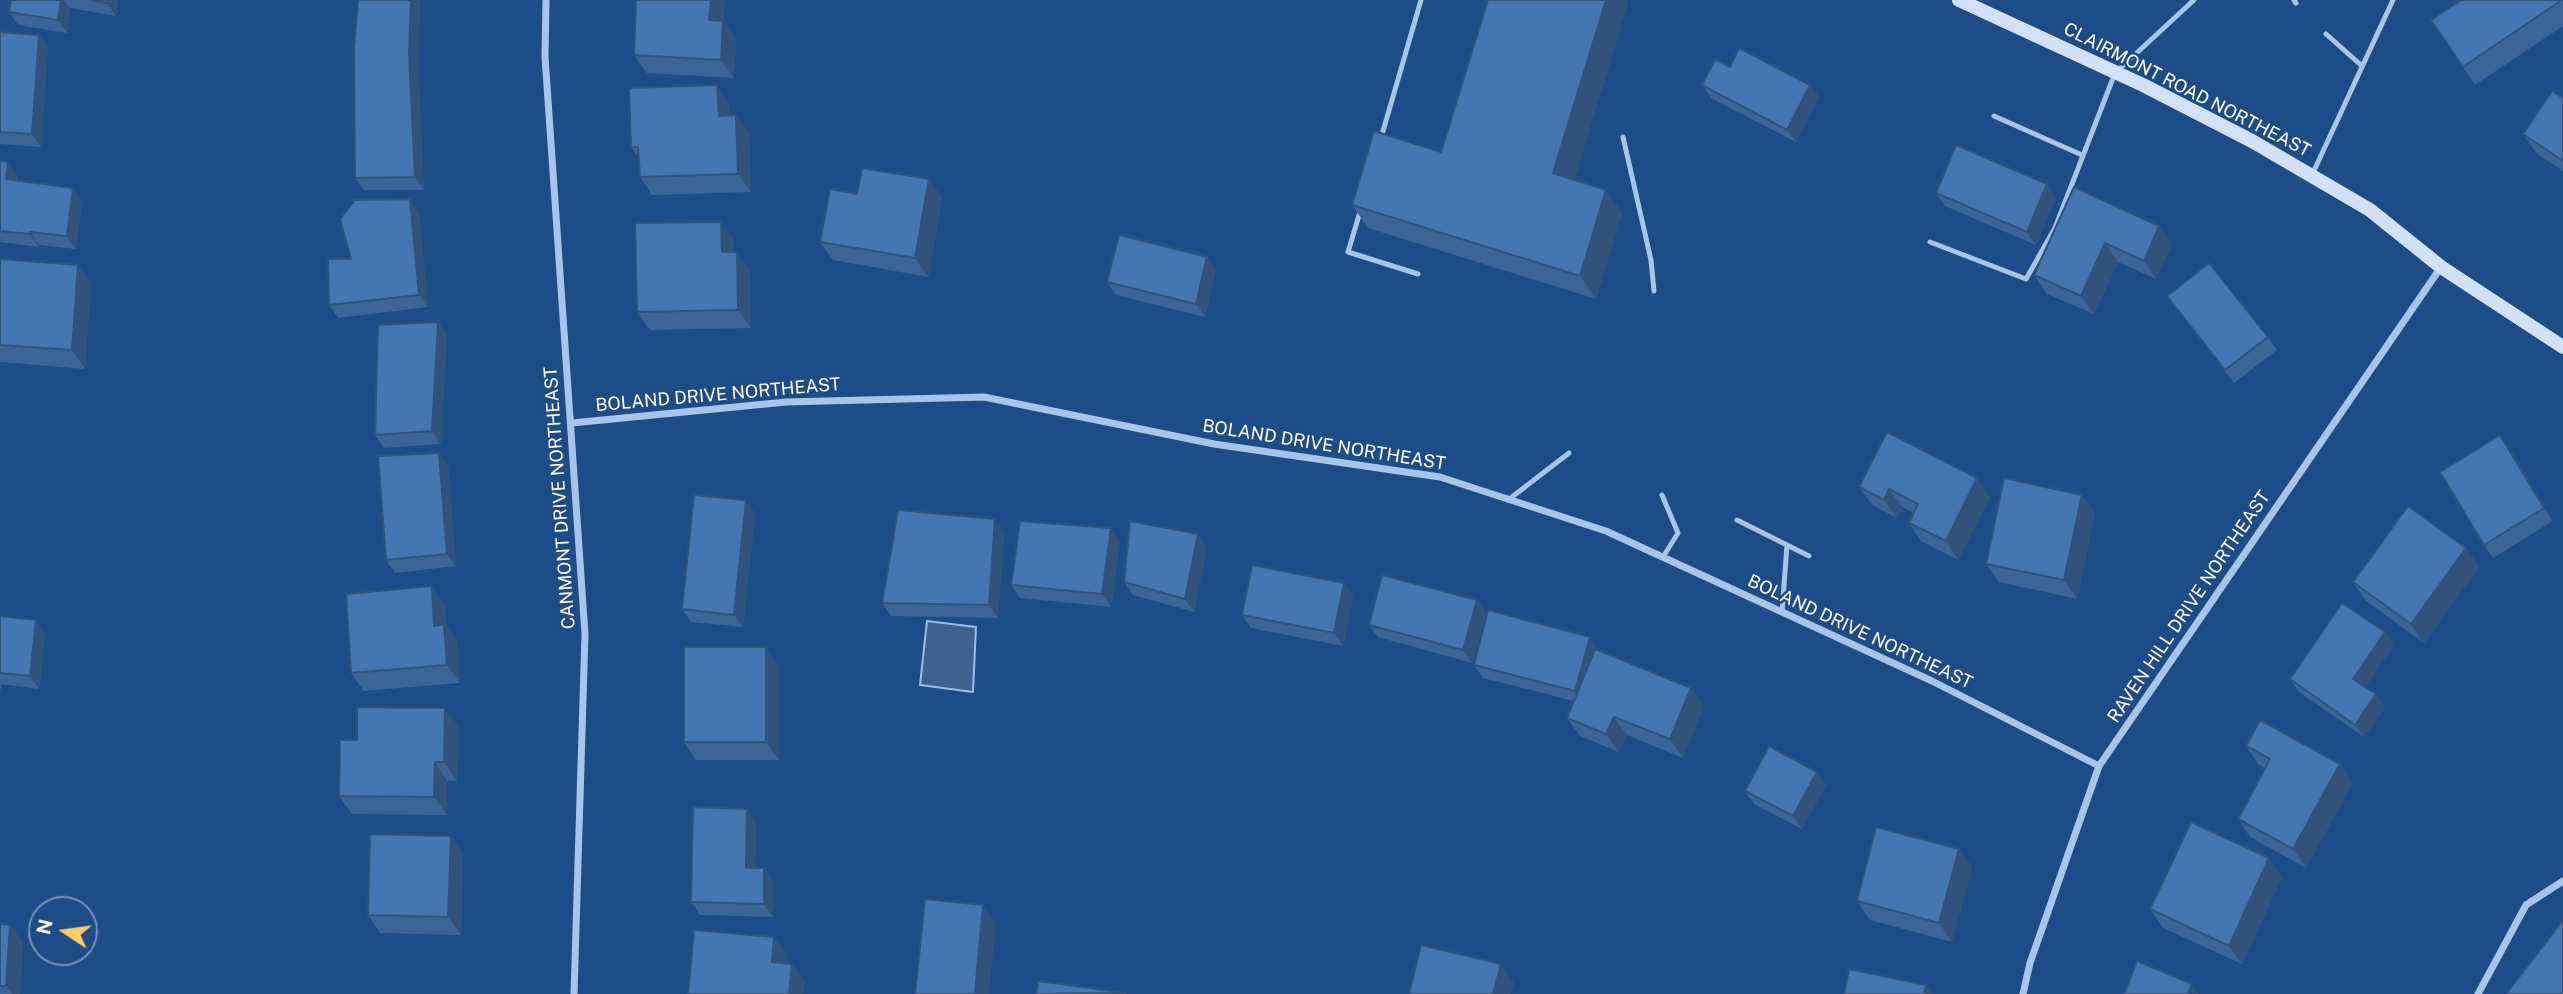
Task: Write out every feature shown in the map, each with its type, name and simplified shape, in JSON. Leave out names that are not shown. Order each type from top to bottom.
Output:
[{"type":"main road","name":"CLAIRMONT ROAD NORTHEAST","points":[[1959,0],[2252,141],[2370,210],[2441,267],[2563,347]]},
{"type":"street","name":"CANMONT DRIVE NORTHEAST","points":[[546,0],[545,57],[585,634],[573,994]]},
{"type":"street","name":"RAVEN HILL DRIVE NORTHEAST","points":[[2023,994],[2030,963],[2099,766],[2441,267]]},
{"type":"street","name":"BOLAND DRIVE NORTHEAST","points":[[572,423],[786,402],[984,397],[1214,444],[1440,477],[1606,531],[1932,681],[2099,766]]},
{"type":"street","points":[[2478,994],[2526,905],[2563,881]]},
{"type":"lane","points":[[1379,146],[1421,0]]},
{"type":"lane","points":[[1930,242],[2026,279],[2055,228],[2115,73],[2194,0]]},
{"type":"lane","points":[[2312,176],[2393,0]]},
{"type":"lane","points":[[2326,34],[2362,65]]},
{"type":"lane","points":[[1994,116],[2082,155]]},
{"type":"lane","points":[[1623,137],[1651,260],[1654,291]]},
{"type":"lane","points":[[1364,199],[1348,252],[1418,274]]},
{"type":"lane","points":[[1508,500],[1569,453]]},
{"type":"lane","points":[[1662,495],[1678,533],[1663,557]]},
{"type":"lane","points":[[1737,520],[1809,556]]},
{"type":"lane","points":[[1782,612],[1787,545]]},
{"type":"water","points":[[927,621],[976,627],[973,692],[920,685]]},
{"type":"building","points":[[11,0],[61,0],[58,20],[9,12]]},
{"type":"building","points":[[358,0],[411,0],[409,53],[415,177],[355,178],[354,49]]},
{"type":"building","points":[[636,0],[711,0],[709,20],[723,21],[721,60],[634,55]]},
{"type":"building","points":[[1488,0],[1606,0],[1553,173],[1606,190],[1580,276],[1352,205],[1374,131],[1441,152]]},
{"type":"building","points":[[2461,0],[2562,0],[2463,67],[2431,20]]},
{"type":"building","points":[[0,32],[39,35],[32,134],[0,132]]},
{"type":"building","points":[[1739,48],[1810,85],[1787,130],[1702,85],[1715,59],[1730,67]]},
{"type":"building","points":[[717,85],[719,116],[736,115],[738,174],[640,177],[638,147],[631,147],[629,88]]},
{"type":"building","points":[[2552,91],[2563,98],[2563,161],[2523,134]]},
{"type":"building","points":[[1956,145],[2047,184],[2027,232],[1936,193]]},
{"type":"building","points":[[0,161],[8,162],[6,179],[73,188],[67,236],[0,231]]},
{"type":"building","points":[[862,168],[929,179],[915,258],[820,242],[830,189],[857,194]]},
{"type":"building","points":[[2074,187],[2159,226],[2144,261],[2105,243],[2081,296],[2034,275]]},
{"type":"building","points":[[410,199],[419,295],[329,305],[328,259],[351,259],[340,219],[355,200]]},
{"type":"building","points":[[721,222],[722,252],[737,252],[738,310],[637,312],[635,223]]},
{"type":"building","points":[[1119,235],[1207,257],[1196,304],[1107,282]]},
{"type":"building","points":[[0,259],[78,265],[72,350],[0,345]]},
{"type":"building","points":[[2209,263],[2268,337],[2225,370],[2167,296]]},
{"type":"building","points":[[438,322],[432,431],[375,435],[378,325]]},
{"type":"building","points":[[1887,432],[1977,478],[1946,541],[1909,523],[1918,504],[1889,489],[1884,500],[1859,487]]},
{"type":"building","points":[[2500,435],[2544,508],[2484,545],[2440,472]]},
{"type":"building","points":[[439,453],[447,554],[386,560],[378,456]]},
{"type":"building","points":[[2004,478],[2082,495],[2064,580],[1986,564]]},
{"type":"building","points":[[694,495],[746,500],[734,615],[682,609]]},
{"type":"building","points":[[2408,506],[2466,548],[2411,624],[2353,582]]},
{"type":"building","points":[[898,510],[995,519],[989,605],[882,603]]},
{"type":"building","points":[[1020,521],[1111,528],[1102,594],[1011,585]]},
{"type":"building","points":[[1130,521],[1198,534],[1185,599],[1124,582]]},
{"type":"building","points":[[1252,565],[1344,583],[1334,633],[1242,615]]},
{"type":"building","points":[[1382,575],[1477,600],[1463,650],[1369,625]]},
{"type":"building","points":[[432,586],[434,626],[444,624],[447,665],[351,673],[346,594]]},
{"type":"building","points":[[2342,603],[2385,632],[2353,679],[2376,694],[2355,725],[2290,679]]},
{"type":"building","points":[[1488,610],[1590,637],[1575,691],[1474,665]]},
{"type":"building","points":[[0,616],[36,620],[30,676],[0,673]]},
{"type":"building","points":[[684,647],[766,647],[766,742],[684,742]]},
{"type":"building","points":[[1595,649],[1691,688],[1670,739],[1614,717],[1606,734],[1567,718]]},
{"type":"building","points":[[357,707],[445,708],[444,762],[435,762],[434,797],[339,796],[340,740],[357,740]]},
{"type":"building","points":[[2260,720],[2340,764],[2293,849],[2238,819],[2270,759],[2246,746]]},
{"type":"building","points":[[1769,746],[1817,772],[1793,816],[1745,791]]},
{"type":"building","points":[[693,807],[747,809],[746,868],[764,868],[764,904],[691,902]]},
{"type":"building","points":[[2191,822],[2269,858],[2229,946],[2150,909]]},
{"type":"building","points":[[1876,827],[1959,849],[1939,923],[1857,901]]},
{"type":"building","points":[[370,834],[451,836],[448,917],[368,915]]},
{"type":"building","points":[[925,899],[983,905],[975,994],[915,994]]},
{"type":"building","points":[[2563,920],[2563,994],[2506,994]]},
{"type":"building","points":[[0,924],[10,925],[6,986],[0,986]]},
{"type":"building","points":[[694,930],[774,937],[772,962],[792,964],[789,994],[688,994]]},
{"type":"building","points":[[1421,945],[1501,964],[1493,994],[1409,994]]},
{"type":"building","points":[[2137,961],[2192,984],[2188,994],[2124,994]]},
{"type":"building","points":[[1849,969],[1926,985],[1924,994],[1844,994]]},
{"type":"building","points":[[1038,981],[1126,993],[1036,994]]}]
